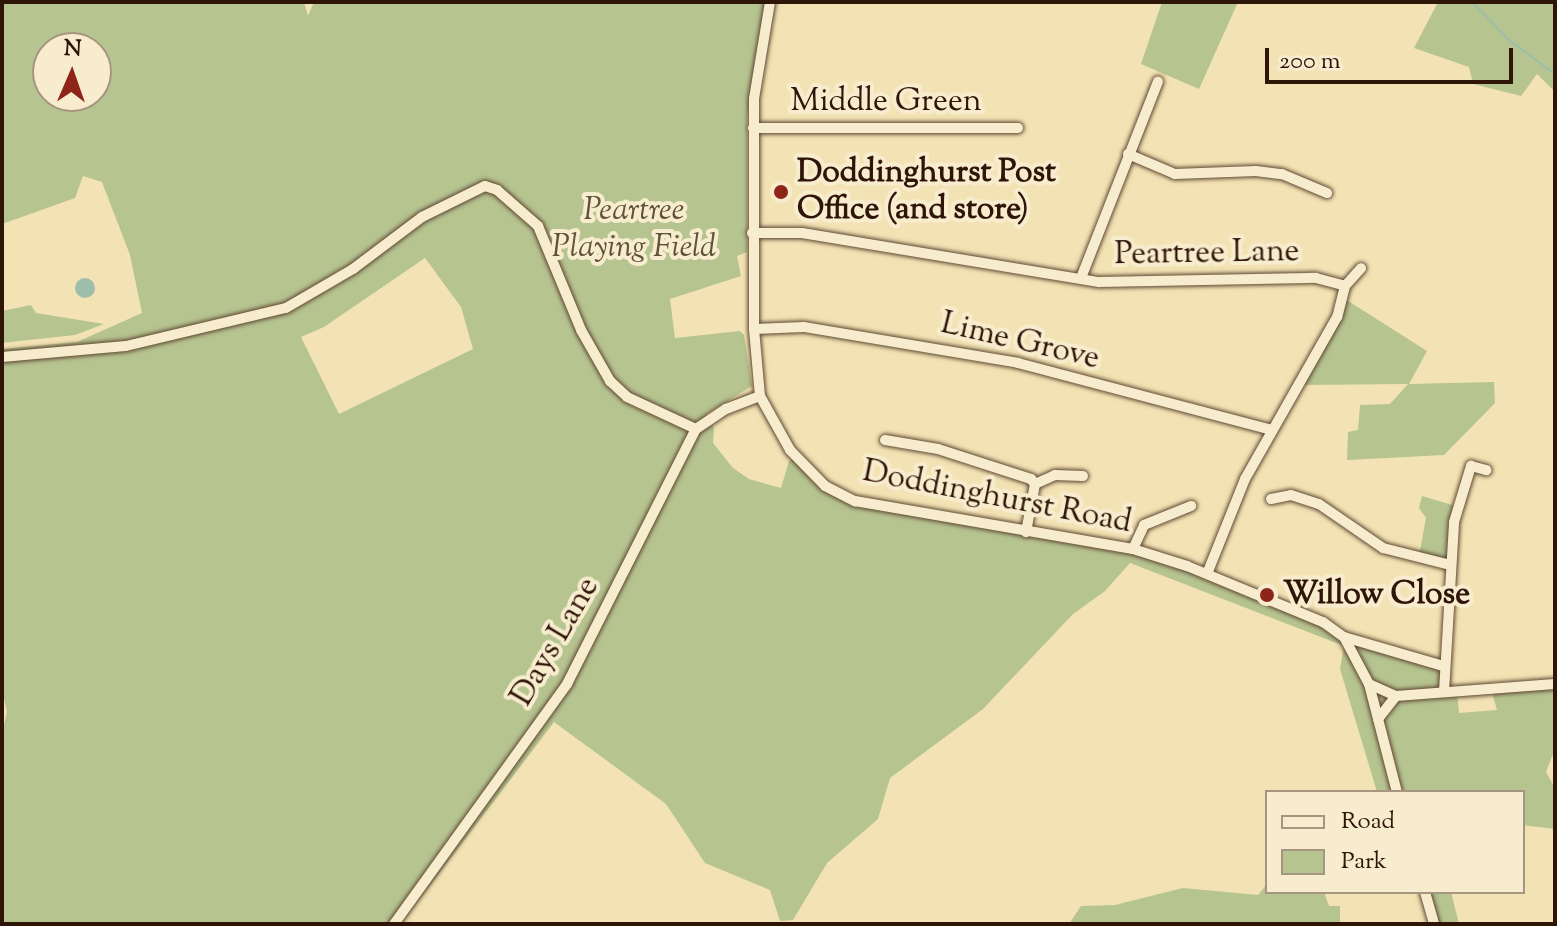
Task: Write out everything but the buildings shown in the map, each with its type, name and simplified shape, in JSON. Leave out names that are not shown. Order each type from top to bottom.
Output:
[{"type":"street","name":"Doddinghurst Road","points":[[770,2],[753,128],[754,329],[760,396],[790,450],[809,473],[840,495],[1026,532],[1133,549],[1207,574],[1323,622],[1344,637],[1443,666]]},
{"type":"street","points":[[1081,278],[1158,82]]},
{"type":"street","name":"Middle Green","points":[[753,128],[1018,128]]},
{"type":"street","points":[[1128,154],[1175,174],[1256,171],[1282,174],[1327,193]]},
{"type":"street","points":[[2,357],[126,346],[286,308],[353,269],[422,217],[485,186],[497,190],[538,226],[581,330],[610,381],[627,397],[696,429],[726,409],[760,396]]},
{"type":"street","name":"Peartree Lane","points":[[752,233],[802,233],[1081,278],[1153,285],[1316,278],[1345,286],[1337,317],[1271,430],[1207,574]]},
{"type":"street","points":[[1345,286],[1361,268]]},
{"type":"street","name":"Lime Grove","points":[[754,329],[804,327],[1005,360],[1271,430]]},
{"type":"street","name":"Days Lane","points":[[394,924],[567,684],[696,429]]},
{"type":"street","points":[[885,440],[1018,471],[1035,484]]},
{"type":"street","points":[[1444,692],[1443,666],[1451,634],[1450,565],[1454,522],[1471,466],[1486,470]]},
{"type":"street","points":[[1035,484],[1055,475],[1083,476]]},
{"type":"street","points":[[1026,532],[1035,484]]},
{"type":"street","points":[[1271,499],[1291,495],[1319,504],[1383,548],[1450,565]]},
{"type":"street","points":[[1133,549],[1144,525],[1191,506]]},
{"type":"street","points":[[1344,637],[1369,684],[1396,790]]},
{"type":"street","points":[[1369,684],[1396,696],[1555,684]]},
{"type":"street","points":[[1378,719],[1396,696]]},
{"type":"street","points":[[1426,894],[1434,924]]},
{"type":"green space","name":"Peartree Playing Field","points":[[2,2],[304,2],[308,16],[314,2],[770,2],[747,116],[747,252],[737,256],[741,276],[670,299],[675,338],[740,331],[744,335],[752,386],[706,414],[714,428],[713,443],[733,468],[749,479],[781,488],[789,461],[796,457],[840,495],[1133,549],[1339,631],[1443,666],[1444,692],[1457,691],[1459,713],[1497,710],[1490,686],[1555,684],[1555,749],[1546,772],[1555,788],[1555,829],[1525,825],[1525,790],[1376,790],[1340,669],[1344,646],[1130,563],[1105,591],[1073,614],[983,709],[890,778],[878,819],[827,863],[793,920],[780,921],[770,890],[705,863],[666,804],[554,722],[401,924],[2,924],[2,733],[7,712],[2,690],[2,349],[77,342],[142,313],[130,255],[102,182],[83,176],[75,198],[2,224]],"holes":[[[425,258],[461,307],[473,349],[339,414],[301,337],[324,327]]]},
{"type":"green space","points":[[1162,2],[1238,2],[1199,89],[1141,64]]},
{"type":"green space","points":[[1438,2],[1555,2],[1555,92],[1537,74],[1521,96],[1473,84],[1469,67],[1414,48]]},
{"type":"green space","points":[[1345,299],[1427,351],[1409,384],[1494,382],[1495,403],[1444,455],[1347,460],[1348,432],[1358,430],[1360,405],[1390,404],[1408,384],[1299,385]]},
{"type":"green space","points":[[31,305],[36,313],[104,324],[75,335],[2,343],[2,311]]},
{"type":"green space","points":[[1422,496],[1459,507],[1450,565],[1418,561],[1426,518],[1419,508]]},
{"type":"green space","points":[[1265,886],[1265,894],[1325,894],[1329,906],[1340,906],[1340,924],[1069,924],[1081,906],[1115,905],[1183,888],[1258,895]]},
{"type":"green space","points":[[1426,894],[1452,894],[1459,924],[1434,924]]},
{"type":"shaded area","points":[[85,278],[92,281],[95,288],[92,295],[85,298],[78,295],[75,288],[78,281]]},
{"type":"waterway","points":[[1472,2],[1510,41],[1555,74]]},
{"type":"place","name":"Doddinghurst Post Office (and store)","points":[[781,192]]},
{"type":"place","name":"Willow Close","points":[[1267,595]]}]
